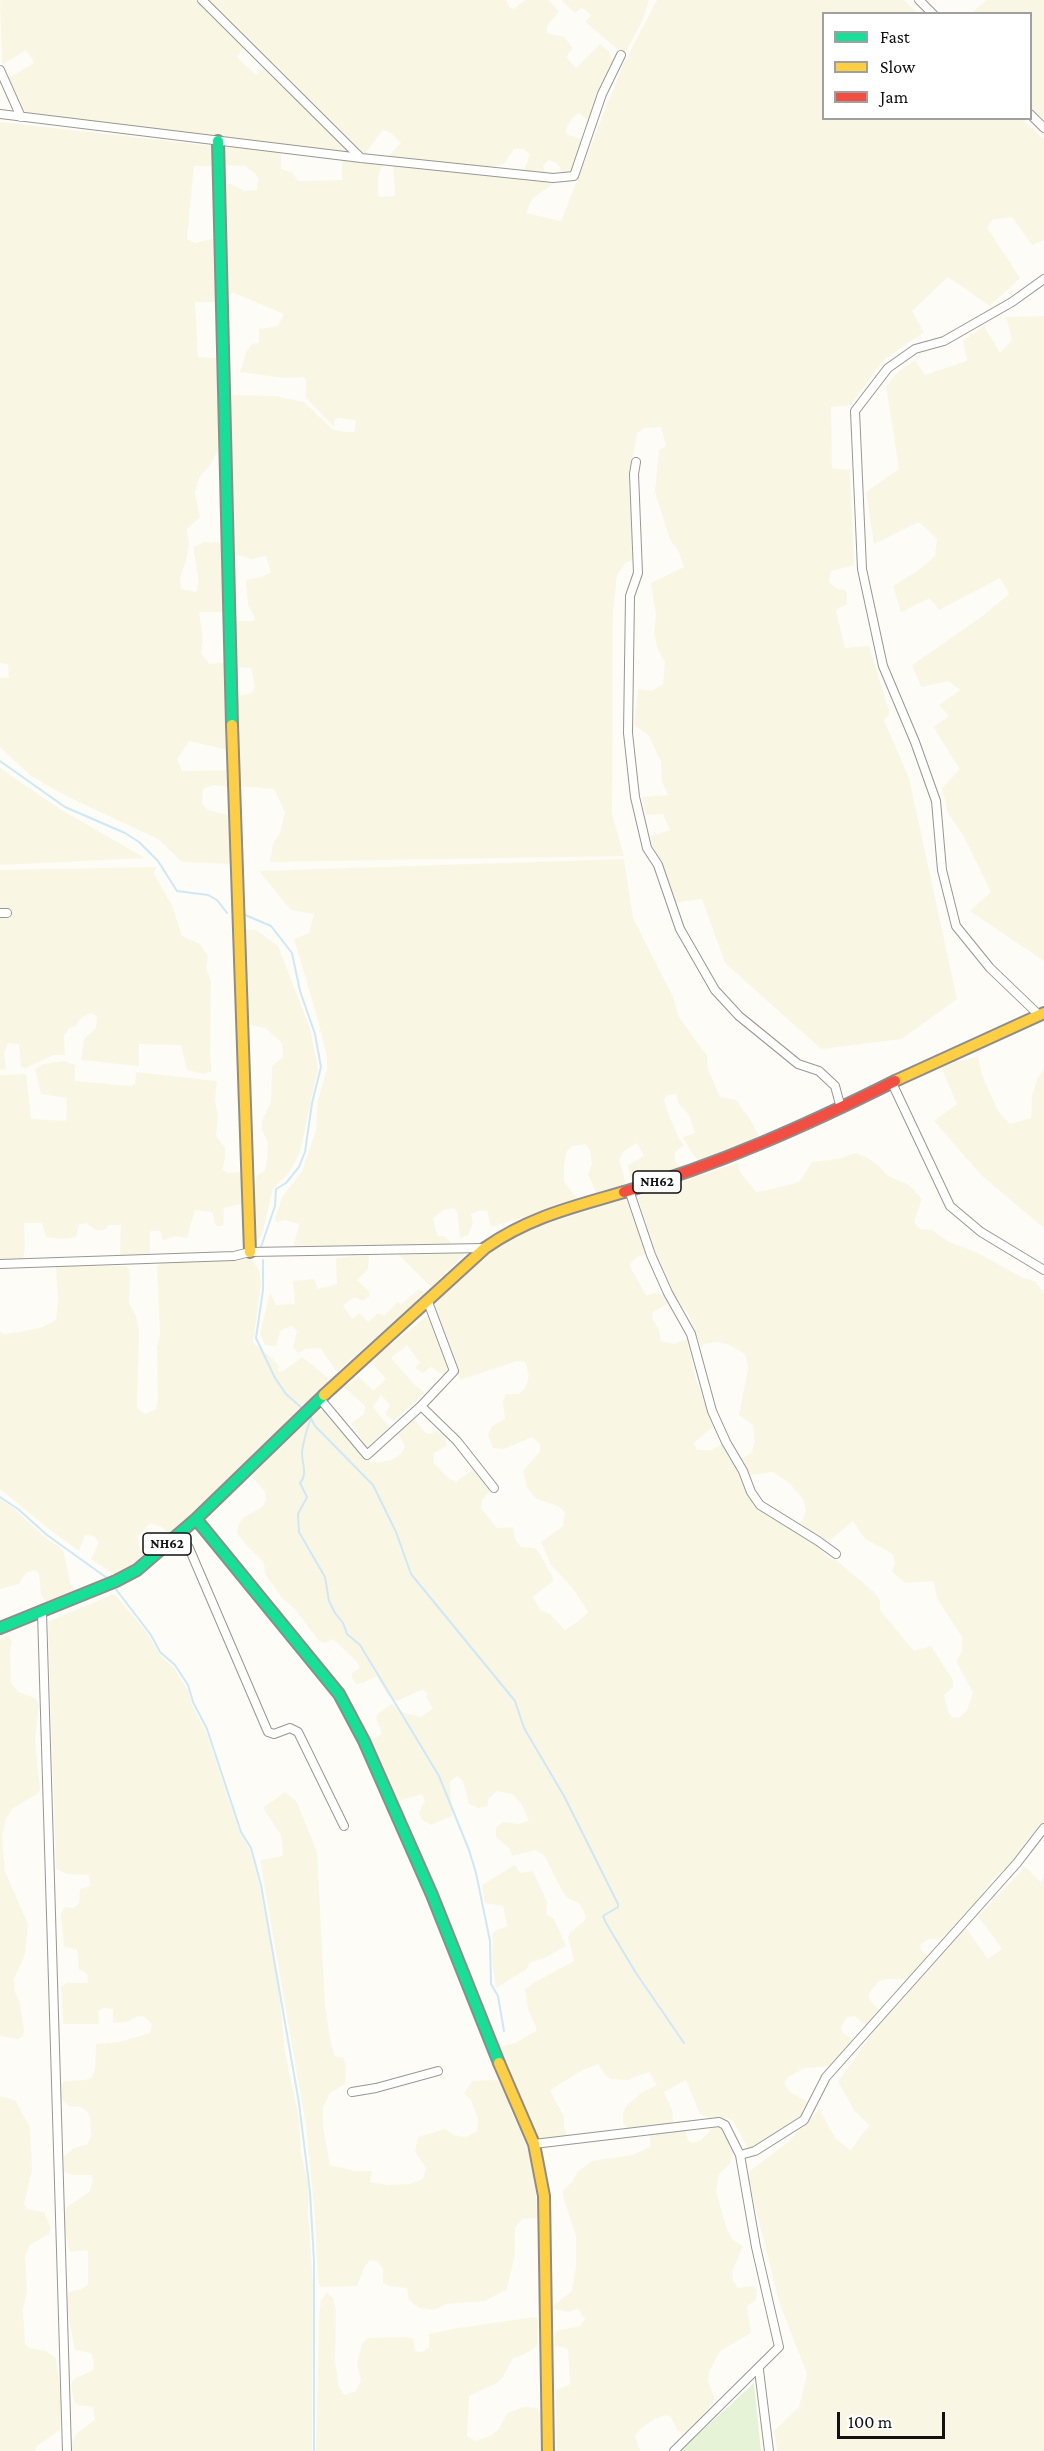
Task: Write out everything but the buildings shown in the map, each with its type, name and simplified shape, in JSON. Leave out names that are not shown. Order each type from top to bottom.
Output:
[{"type":"street","points":[[202,0],[361,158]]},
{"type":"street","points":[[919,0],[931,12]]},
{"type":"street","points":[[0,114],[361,158],[553,178],[574,176],[602,94],[621,55]]},
{"type":"street","points":[[0,70],[21,117]]},
{"type":"street","points":[[1032,116],[1044,128]]},
{"type":"street","points":[[218,141],[250,1252]]},
{"type":"street","points":[[1041,1014],[990,968],[956,926],[942,870],[936,801],[915,742],[883,666],[862,569],[855,411],[888,368],[915,349],[944,341],[1012,302],[1044,279]]},
{"type":"street","points":[[636,462],[634,474],[638,573],[630,596],[628,733],[635,797],[647,848],[658,865],[680,929],[715,990],[739,1016],[798,1064],[819,1071],[835,1086],[841,1108]]},
{"type":"street","name":"NH62","points":[[0,1628],[116,1581],[137,1570],[196,1519],[307,1412],[485,1248],[506,1234],[537,1218],[667,1180],[732,1156],[841,1108],[1041,1014]]},
{"type":"street","points":[[892,1083],[950,1206],[981,1232],[1044,1270]]},
{"type":"street","points":[[629,1190],[663,1284],[691,1334],[712,1411],[743,1471],[751,1492],[759,1505],[819,1541],[836,1554]]},
{"type":"street","points":[[0,1264],[234,1257],[250,1252],[485,1248]]},
{"type":"street","points":[[321,1400],[367,1455],[421,1406],[454,1371],[428,1302]]},
{"type":"street","points":[[421,1406],[457,1441],[494,1488]]},
{"type":"street","points":[[196,1519],[339,1694],[364,1741],[424,1875],[493,2050],[534,2144],[544,2196],[548,2451]]},
{"type":"street","points":[[179,1534],[189,1548],[268,1732],[274,1734],[290,1728],[298,1732],[344,1827]]},
{"type":"street","points":[[42,1612],[67,2451]]},
{"type":"street","points":[[740,2154],[755,2151],[804,2120],[826,2077],[1017,1863],[1044,1828]]},
{"type":"street","points":[[352,2092],[376,2088],[438,2071]]},
{"type":"street","points":[[534,2144],[719,2122],[725,2125],[740,2154],[756,2247],[779,2347],[759,2370],[674,2451]]},
{"type":"street","points":[[759,2370],[769,2451]]},
{"type":"shaded area","points":[[0,0],[198,0],[245,46],[237,57],[256,75],[265,66],[354,154],[24,115],[7,79],[34,63],[26,50],[2,65]]},
{"type":"shaded area","points":[[206,0],[506,0],[509,7],[514,9],[525,0],[548,0],[559,11],[547,26],[547,33],[564,37],[573,48],[566,57],[576,68],[600,44],[608,51],[613,62],[597,92],[588,121],[579,113],[572,118],[567,127],[566,134],[584,140],[572,173],[561,173],[560,167],[555,162],[548,160],[543,166],[546,174],[524,171],[530,154],[523,149],[514,149],[504,164],[489,168],[387,157],[401,143],[390,132],[383,130],[364,155]]},
{"type":"shaded area","points":[[561,0],[649,0],[643,19],[627,50],[622,53],[585,22],[591,15],[582,8],[575,13]]},
{"type":"shaded area","points":[[657,0],[904,0],[916,12],[822,12],[822,120],[1023,120],[1044,139],[1044,240],[1032,245],[1012,217],[992,220],[987,228],[1020,278],[990,306],[948,277],[912,311],[924,332],[884,360],[850,405],[831,407],[832,468],[850,470],[854,565],[831,571],[829,582],[837,589],[846,590],[847,604],[836,610],[845,648],[869,646],[890,714],[884,720],[909,778],[957,999],[902,1039],[821,1049],[725,963],[702,899],[673,903],[650,836],[670,830],[663,814],[646,815],[642,797],[668,795],[662,782],[661,762],[649,736],[634,725],[638,689],[652,691],[663,684],[665,662],[658,650],[654,633],[656,615],[651,583],[684,567],[678,550],[670,540],[655,492],[659,450],[666,446],[661,427],[645,428],[637,433],[631,470],[634,560],[626,562],[617,575],[613,613],[612,814],[624,856],[270,862],[273,843],[280,833],[285,812],[274,789],[236,786],[236,697],[251,693],[255,687],[251,668],[239,667],[235,676],[235,621],[253,621],[255,618],[248,605],[246,580],[262,577],[271,572],[266,556],[252,559],[238,555],[231,557],[226,395],[275,396],[304,402],[332,429],[343,432],[354,432],[356,420],[338,418],[335,419],[334,427],[306,398],[304,377],[285,378],[240,372],[251,345],[259,342],[259,329],[278,326],[284,314],[232,292],[225,311],[222,184],[231,184],[245,191],[257,190],[258,179],[255,173],[245,166],[220,165],[219,147],[281,151],[281,169],[292,172],[298,181],[342,180],[342,159],[382,164],[378,177],[378,196],[382,197],[395,196],[393,165],[554,183],[532,199],[526,213],[561,221],[622,67]]},
{"type":"shaded area","points":[[986,0],[1044,0],[1044,121],[1032,108],[1032,12],[973,12]]},
{"type":"shaded area","points":[[0,122],[213,146],[213,166],[194,166],[187,239],[195,243],[216,238],[218,302],[195,302],[198,357],[218,358],[222,442],[211,464],[199,478],[195,493],[200,517],[187,529],[189,544],[180,579],[181,589],[196,592],[199,583],[193,547],[204,542],[225,543],[225,612],[199,612],[203,638],[201,653],[209,664],[228,662],[227,750],[189,741],[177,759],[182,771],[229,770],[229,787],[214,785],[203,789],[202,804],[208,810],[228,815],[231,864],[182,862],[158,839],[68,797],[31,776],[0,747],[0,678],[9,678],[8,664],[0,663]]},
{"type":"shaded area","points":[[1044,316],[1044,961],[970,911],[991,892],[963,835],[948,814],[942,788],[960,769],[933,727],[949,716],[939,705],[960,690],[948,681],[921,687],[912,665],[980,618],[1009,594],[1000,578],[939,610],[930,598],[901,612],[893,586],[935,556],[937,539],[919,522],[874,544],[866,492],[899,469],[886,386],[898,372],[915,360],[925,375],[967,361],[963,341],[984,326],[1000,353],[1012,340],[1006,317]]},
{"type":"shaded area","points":[[0,768],[60,809],[145,858],[0,865]]},
{"type":"shaded area","points":[[624,859],[633,918],[673,997],[679,1017],[707,1056],[708,1069],[720,1097],[736,1100],[752,1122],[760,1139],[700,1163],[683,1137],[695,1133],[689,1115],[679,1104],[676,1094],[668,1095],[664,1099],[667,1110],[679,1139],[684,1145],[675,1152],[675,1161],[684,1171],[634,1184],[631,1181],[628,1165],[644,1156],[637,1143],[624,1151],[619,1160],[626,1183],[621,1189],[596,1193],[588,1174],[592,1164],[590,1150],[585,1144],[572,1146],[567,1151],[564,1182],[579,1200],[491,1227],[487,1211],[480,1210],[471,1214],[473,1224],[468,1235],[460,1238],[457,1212],[454,1208],[444,1210],[433,1218],[435,1228],[438,1236],[444,1236],[453,1245],[293,1249],[299,1224],[286,1220],[276,1222],[275,1218],[282,1197],[302,1171],[316,1130],[318,1100],[327,1069],[327,1057],[294,939],[309,933],[314,914],[291,910],[259,871]]},
{"type":"shaded area","points":[[156,867],[154,874],[172,905],[182,936],[200,944],[208,956],[206,968],[211,981],[210,1056],[212,1071],[204,1074],[187,1070],[181,1045],[139,1044],[139,1066],[81,1060],[84,1039],[96,1028],[97,1016],[90,1013],[81,1018],[76,1026],[69,1028],[64,1036],[65,1055],[53,1055],[26,1068],[21,1067],[19,1044],[8,1043],[4,1053],[6,1069],[0,1070],[0,870]]},
{"type":"shaded area","points":[[244,929],[256,930],[278,946],[310,1028],[318,1068],[300,1152],[289,1173],[273,1189],[262,1235],[255,1243],[253,1196],[257,1175],[265,1171],[268,1143],[262,1130],[262,1121],[271,1102],[272,1066],[283,1057],[282,1043],[265,1028],[247,1024]]},
{"type":"shaded area","points":[[978,1056],[982,1075],[998,1111],[1010,1124],[1031,1118],[1032,1096],[1038,1077],[1044,1069],[1044,1228],[981,1175],[934,1121],[957,1104],[941,1067]]},
{"type":"shaded area","points":[[64,1061],[75,1065],[75,1081],[131,1086],[135,1084],[136,1072],[217,1081],[216,1136],[225,1148],[222,1170],[228,1173],[241,1172],[244,1203],[224,1208],[223,1226],[216,1226],[212,1212],[195,1210],[187,1238],[176,1236],[163,1240],[160,1231],[150,1231],[150,1255],[120,1256],[121,1225],[109,1225],[105,1230],[96,1230],[86,1223],[79,1225],[76,1237],[61,1239],[46,1237],[42,1223],[24,1223],[23,1260],[0,1261],[0,1075],[26,1074],[31,1119],[66,1121],[67,1098],[41,1094],[35,1069],[43,1064]]},
{"type":"shaded area","points":[[856,1153],[868,1158],[888,1176],[909,1185],[922,1199],[914,1222],[920,1229],[932,1230],[949,1242],[976,1252],[1023,1278],[1035,1281],[1044,1293],[1044,1823],[1014,1861],[992,1880],[974,1904],[941,1939],[929,1939],[921,1944],[920,1948],[929,1958],[913,1976],[878,1982],[869,1994],[869,1999],[880,2011],[877,2019],[868,2025],[863,2024],[855,2016],[847,2017],[841,2027],[843,2033],[855,2041],[831,2066],[805,2068],[788,2077],[784,2083],[790,2092],[810,2103],[802,2118],[759,2147],[749,2150],[733,2121],[726,2118],[710,2118],[700,2114],[686,2080],[664,2092],[672,2110],[673,2122],[628,2129],[623,2123],[626,2106],[641,2093],[657,2085],[649,2072],[627,2080],[611,2079],[605,2075],[598,2064],[550,2090],[564,2117],[564,2128],[567,2135],[555,2139],[538,2139],[500,2047],[515,2043],[536,2031],[528,2010],[525,1989],[574,1961],[568,1938],[570,1933],[584,1921],[586,1917],[584,1912],[579,1903],[567,1898],[562,1891],[544,1855],[535,1850],[512,1856],[510,1849],[496,1837],[496,1827],[503,1822],[518,1824],[529,1821],[521,1803],[512,1794],[497,1791],[489,1798],[487,1806],[478,1808],[469,1804],[463,1781],[457,1776],[450,1782],[452,1816],[431,1825],[422,1820],[419,1812],[425,1801],[422,1794],[396,1802],[370,1744],[382,1734],[376,1718],[377,1714],[392,1704],[404,1713],[421,1717],[433,1708],[427,1699],[427,1693],[423,1690],[399,1700],[393,1700],[376,1676],[356,1684],[352,1673],[360,1668],[357,1662],[333,1639],[326,1643],[319,1641],[294,1608],[282,1598],[265,1574],[261,1559],[237,1533],[244,1517],[262,1507],[266,1500],[265,1492],[251,1476],[316,1412],[325,1409],[367,1460],[374,1463],[391,1460],[401,1454],[405,1446],[398,1434],[414,1419],[427,1434],[438,1431],[446,1440],[447,1446],[434,1453],[433,1462],[447,1477],[456,1482],[473,1469],[490,1491],[482,1500],[481,1508],[497,1528],[513,1527],[515,1539],[521,1547],[535,1548],[540,1554],[554,1580],[533,1597],[540,1610],[550,1614],[565,1630],[577,1622],[588,1612],[574,1590],[551,1565],[541,1542],[563,1526],[565,1512],[558,1506],[535,1498],[527,1487],[523,1471],[540,1452],[540,1444],[532,1437],[504,1449],[493,1448],[488,1435],[492,1426],[505,1419],[503,1401],[506,1394],[519,1394],[526,1387],[529,1375],[525,1362],[517,1361],[460,1380],[433,1304],[464,1273],[496,1247],[526,1230],[629,1198],[646,1248],[646,1254],[636,1258],[630,1264],[632,1270],[646,1295],[656,1293],[664,1295],[667,1302],[653,1312],[652,1318],[659,1330],[661,1341],[674,1344],[687,1339],[696,1380],[712,1422],[713,1427],[694,1443],[697,1450],[711,1450],[723,1444],[742,1476],[751,1498],[760,1510],[820,1548],[825,1555],[836,1560],[874,1592],[880,1600],[880,1610],[914,1651],[931,1646],[953,1680],[953,1687],[944,1695],[948,1712],[953,1718],[960,1717],[967,1710],[973,1693],[956,1661],[962,1652],[962,1637],[938,1600],[933,1581],[905,1583],[892,1572],[895,1563],[893,1554],[865,1539],[853,1521],[833,1538],[825,1540],[812,1533],[799,1523],[806,1510],[803,1499],[790,1484],[773,1472],[750,1475],[741,1458],[751,1454],[755,1441],[753,1425],[739,1415],[748,1368],[745,1354],[727,1344],[718,1342],[704,1344],[702,1349],[689,1315],[677,1300],[657,1258],[638,1199],[642,1194],[738,1163],[740,1172],[756,1192],[768,1190],[799,1182],[812,1162],[838,1159]]},
{"type":"shaded area","points":[[466,1253],[431,1287],[399,1255]]},
{"type":"shaded area","points":[[369,1255],[368,1269],[357,1280],[368,1290],[370,1296],[363,1301],[354,1297],[343,1306],[352,1319],[360,1313],[368,1322],[378,1313],[384,1316],[397,1302],[401,1304],[419,1289],[426,1293],[337,1372],[320,1348],[306,1349],[298,1353],[293,1347],[297,1331],[292,1326],[281,1330],[276,1346],[265,1345],[260,1334],[270,1292],[276,1305],[295,1304],[293,1281],[314,1279],[318,1289],[337,1284],[336,1258]]},
{"type":"shaded area","points":[[251,1259],[259,1270],[261,1283],[253,1343],[273,1359],[279,1366],[278,1371],[282,1372],[302,1357],[328,1378],[330,1383],[171,1535],[162,1527],[150,1523],[138,1536],[139,1546],[145,1557],[117,1576],[91,1559],[98,1545],[94,1536],[85,1535],[79,1551],[0,1489],[0,1332],[4,1334],[20,1332],[43,1327],[56,1320],[58,1303],[56,1266],[126,1266],[129,1269],[130,1279],[129,1303],[136,1316],[139,1332],[137,1408],[145,1414],[156,1409],[158,1400],[157,1347],[160,1334],[157,1266],[161,1263]]},
{"type":"shaded area","points":[[428,1315],[450,1370],[443,1375],[431,1367],[423,1373],[415,1368],[420,1363],[407,1345],[391,1358],[425,1393],[394,1421],[385,1414],[390,1405],[381,1395],[373,1407],[389,1427],[367,1448],[351,1423],[364,1414],[365,1406],[344,1387],[359,1377],[373,1391],[386,1379],[370,1361]]},
{"type":"shaded area","points":[[0,1499],[61,1548],[70,1582],[75,1591],[46,1601],[41,1595],[39,1574],[35,1570],[26,1573],[19,1584],[0,1589]]},
{"type":"shaded area","points":[[114,1594],[146,1631],[159,1654],[175,1669],[188,1691],[192,1705],[207,1735],[240,1833],[250,1850],[259,1884],[278,1981],[285,2052],[299,2119],[301,2153],[309,2189],[308,2213],[313,2284],[312,2451],[71,2451],[73,2440],[78,2432],[95,2420],[93,2407],[78,2405],[74,2402],[71,2384],[74,2379],[93,2370],[94,2364],[91,2353],[75,2350],[66,2303],[69,2292],[88,2285],[88,2252],[69,2250],[63,2216],[67,2207],[89,2192],[93,2181],[91,2175],[71,2175],[64,2171],[64,2156],[74,2148],[88,2144],[91,2136],[88,2112],[81,2107],[69,2106],[64,2102],[60,2094],[60,2085],[65,2081],[86,2080],[92,2077],[95,2069],[96,2044],[119,2042],[150,2033],[152,2025],[145,2017],[138,2016],[127,2022],[113,2023],[113,2009],[103,2008],[98,2011],[99,2024],[63,2024],[61,1987],[67,1983],[88,1983],[87,1974],[79,1969],[77,1950],[64,1946],[61,1914],[64,1907],[74,1908],[79,1903],[80,1889],[90,1886],[89,1875],[67,1874],[56,1869],[48,1622]]},
{"type":"shaded area","points":[[9,1635],[12,1641],[11,1683],[18,1692],[35,1698],[39,1705],[35,1739],[40,1790],[36,1795],[12,1809],[6,1819],[2,1836],[5,1871],[28,1924],[25,1954],[14,1979],[24,2030],[23,2036],[18,2039],[0,2036],[0,1639]]},
{"type":"shaded area","points":[[285,1792],[297,1802],[317,1852],[325,2005],[335,2056],[343,2058],[346,2065],[345,2084],[330,2093],[323,2107],[323,2126],[330,2165],[355,2171],[372,2171],[370,2182],[388,2185],[410,2184],[423,2179],[426,2168],[415,2152],[418,2137],[445,2129],[454,2135],[466,2137],[477,2131],[478,2119],[471,2100],[464,2094],[472,2081],[497,2080],[503,2083],[513,2116],[521,2129],[530,2156],[537,2218],[522,2219],[515,2228],[515,2254],[507,2289],[485,2301],[446,2304],[434,2310],[419,2308],[409,2300],[407,2288],[383,2283],[383,2269],[377,2261],[370,2260],[357,2286],[321,2287],[318,2283],[315,2217],[306,2126],[260,1860],[283,1856],[281,1835],[263,1808]]},
{"type":"shaded area","points":[[515,1865],[520,1873],[533,1871],[547,1902],[546,1914],[554,1919],[566,1946],[545,1958],[530,1963],[526,1970],[496,1988],[492,1960],[493,1932],[507,1926],[503,1906],[485,1903],[482,1885]]},
{"type":"shaded area","points":[[1025,1867],[1042,1883],[1044,1872],[1044,2451],[777,2451],[774,2431],[799,2407],[807,2374],[779,2302],[747,2173],[787,2143],[819,2109],[836,2139],[851,2150],[869,2125],[854,2110],[838,2082],[875,2029],[966,1928],[988,1959],[1002,1949],[978,1916]]},
{"type":"shaded area","points":[[0,2096],[15,2100],[30,2127],[32,2170],[24,2204],[27,2209],[44,2212],[51,2228],[49,2234],[30,2245],[25,2256],[27,2292],[23,2309],[25,2343],[29,2348],[46,2351],[56,2358],[61,2395],[60,2430],[37,2446],[35,2451],[0,2451]]},
{"type":"shaded area","points":[[714,2126],[723,2129],[728,2135],[733,2150],[730,2164],[719,2174],[716,2191],[726,2227],[733,2240],[743,2246],[732,2272],[733,2281],[738,2288],[753,2286],[757,2290],[756,2300],[747,2306],[751,2333],[720,2351],[709,2372],[708,2381],[715,2399],[702,2418],[687,2431],[682,2433],[677,2430],[671,2417],[665,2415],[640,2429],[635,2436],[640,2451],[557,2451],[556,2390],[569,2385],[570,2379],[568,2351],[566,2348],[555,2346],[554,2337],[556,2331],[580,2326],[585,2319],[578,2309],[568,2312],[553,2309],[555,2304],[572,2291],[576,2266],[576,2236],[563,2190],[572,2182],[577,2172],[592,2161],[632,2155],[650,2147],[650,2132],[685,2129],[688,2140],[693,2143],[701,2140]]},
{"type":"shaded area","points":[[327,2293],[333,2298],[336,2311],[335,2362],[339,2387],[344,2395],[356,2391],[361,2380],[357,2364],[362,2344],[368,2338],[407,2337],[413,2339],[415,2351],[422,2352],[429,2347],[429,2334],[535,2317],[538,2320],[537,2346],[513,2358],[503,2377],[497,2383],[469,2396],[467,2436],[475,2441],[492,2435],[499,2429],[507,2413],[524,2407],[538,2408],[542,2416],[544,2451],[316,2451],[319,2316],[321,2300]]},
{"type":"green space","points":[[754,2383],[761,2451],[680,2451]]},
{"type":"waterway","points":[[0,761],[65,807],[125,833],[139,842],[158,861],[177,891],[208,895],[217,900],[227,913]]},
{"type":"waterway","points":[[243,914],[271,926],[292,953],[300,991],[315,1034],[321,1067],[312,1103],[305,1152],[299,1167],[286,1183],[276,1189],[275,1206],[261,1247]]},
{"type":"waterway","points":[[263,1260],[263,1290],[256,1338],[275,1378],[286,1394],[304,1410]]},
{"type":"waterway","points":[[310,1416],[315,1426],[373,1485],[396,1532],[411,1574],[515,1701],[524,1728],[564,1796],[618,1904],[618,1907],[603,1916],[606,1923],[636,1973],[684,2043]]},
{"type":"waterway","points":[[311,1418],[302,1453],[304,1472],[300,1483],[307,1497],[298,1514],[299,1532],[325,1577],[329,1601],[347,1634],[360,1645],[439,1776],[476,1873],[490,1941],[491,1984],[498,1996],[504,2031]]},
{"type":"waterway","points":[[0,1497],[18,1509],[47,1535],[107,1578]]},
{"type":"waterway","points":[[115,1588],[151,1635],[160,1652],[175,1665],[188,1685],[193,1702],[207,1729],[241,1832],[251,1848],[261,1885],[299,2103],[310,2192],[314,2261],[314,2451]]},
{"type":"traffic: fast","points":[[218,141],[232,725]]},
{"type":"traffic: fast","points":[[0,1628],[116,1581],[137,1570],[196,1519],[324,1395]]},
{"type":"traffic: fast","points":[[196,1519],[339,1694],[364,1741],[432,1895],[499,2063]]},
{"type":"traffic: slow","points":[[232,725],[250,1252]]},
{"type":"traffic: slow","points":[[895,1081],[1044,1013]]},
{"type":"traffic: slow","points":[[324,1395],[485,1248],[518,1228],[535,1221],[569,1208],[624,1192]]},
{"type":"traffic: slow","points":[[499,2063],[534,2144],[544,2196],[548,2451]]},
{"type":"traffic: jam","points":[[624,1192],[728,1157],[895,1081]]}]
